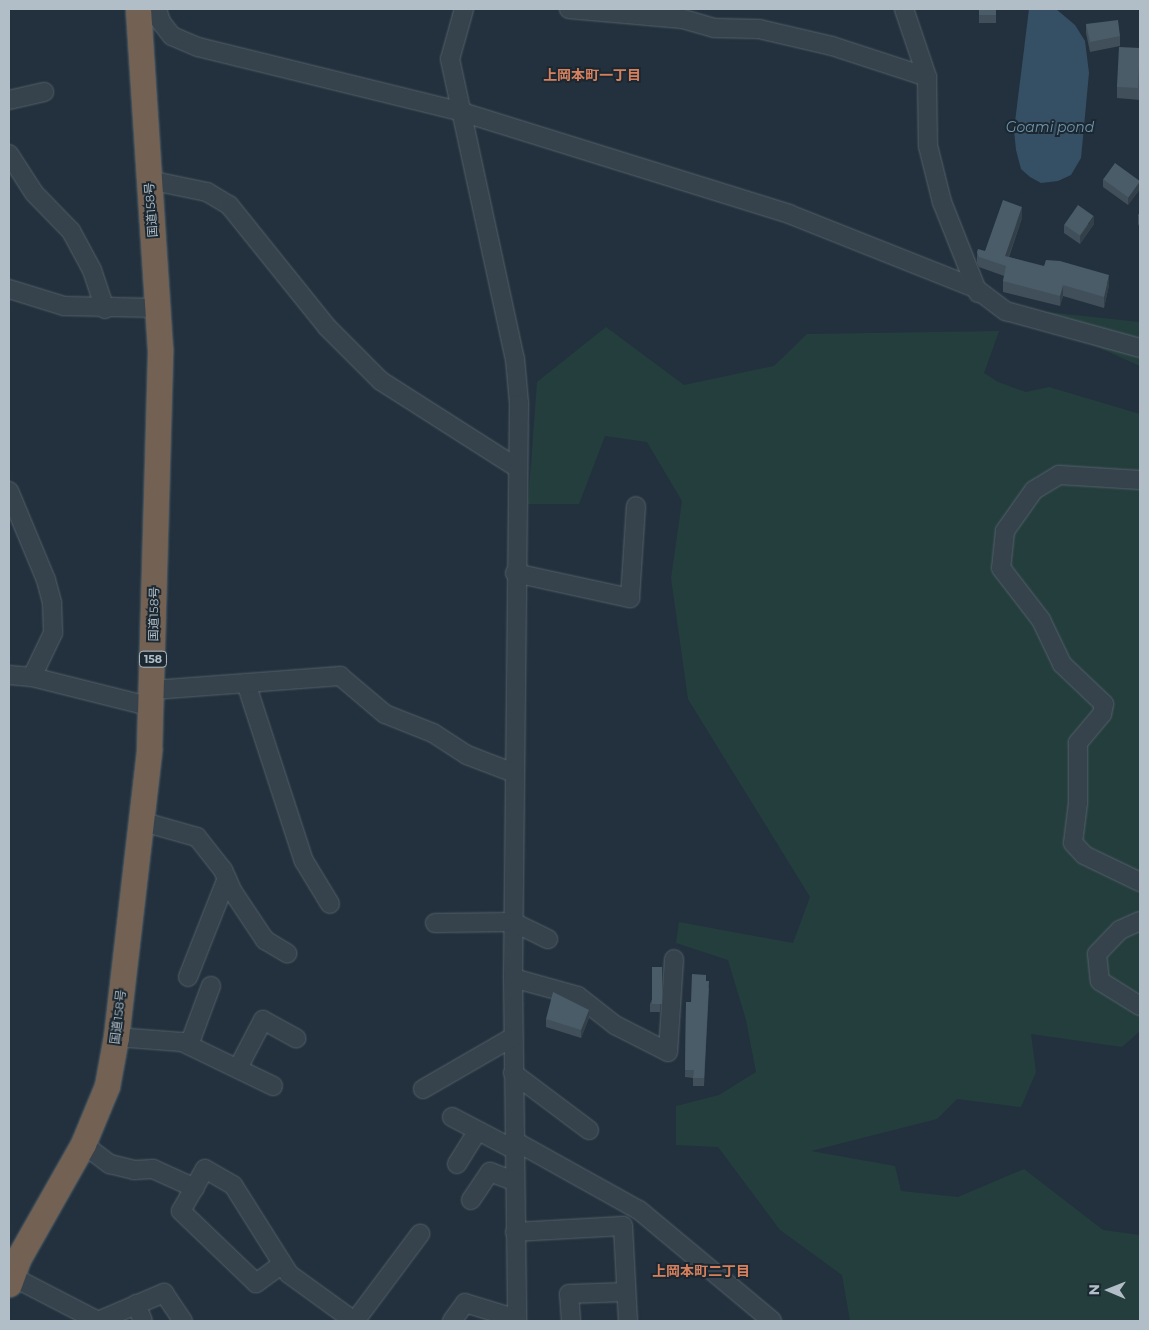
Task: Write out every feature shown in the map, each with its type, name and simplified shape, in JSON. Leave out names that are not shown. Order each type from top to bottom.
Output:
[{"type":"highway","name":"国道158号","points":[[10,1280],[83,1144],[107,1086],[116,1037],[140,821],[152,698],[158,308],[138,9]]},
{"type":"street","points":[[157,9],[162,22],[172,36],[198,47],[462,112],[789,214],[976,288],[1006,311],[1140,348]]},
{"type":"street","points":[[452,1321],[465,1303],[517,1320],[513,1181],[513,922],[516,467],[519,403],[515,359],[450,59],[455,32],[464,9]]},
{"type":"street","points":[[569,9],[683,19],[714,28],[759,29],[832,46],[927,77]]},
{"type":"street","points":[[904,9],[927,77],[928,146],[942,202],[976,288],[986,308],[1002,322]]},
{"type":"street","points":[[9,100],[44,92]]},
{"type":"street","points":[[9,154],[34,193],[71,231],[92,270],[105,309]]},
{"type":"street","points":[[149,180],[207,192],[229,205],[327,328],[381,381],[516,467]]},
{"type":"street","points":[[9,288],[48,303],[105,309],[158,308]]},
{"type":"street","points":[[1140,480],[1059,475],[1034,490],[1005,531],[1001,568],[1040,620],[1062,664],[1104,704],[1102,714],[1078,742],[1078,803],[1073,843],[1084,855],[1140,882]]},
{"type":"street","points":[[9,491],[46,580],[52,603],[53,633],[32,677]]},
{"type":"street","points":[[515,573],[630,598],[636,506]]},
{"type":"street","points":[[9,675],[32,677],[152,698],[246,683],[340,676],[386,714],[433,733],[467,755],[514,773]]},
{"type":"street","points":[[246,683],[304,861],[330,904]]},
{"type":"street","points":[[140,821],[197,837],[227,878],[264,940],[287,953]]},
{"type":"street","points":[[189,1045],[215,988],[182,975],[227,878]]},
{"type":"street","points":[[1140,921],[1120,930],[1097,954],[1100,981],[1140,1006]]},
{"type":"street","points":[[435,923],[513,922],[548,939]]},
{"type":"street","points":[[513,978],[578,996],[615,1025],[668,1052],[674,960]]},
{"type":"street","points":[[238,1068],[263,1020],[296,1038]]},
{"type":"street","points":[[116,1037],[189,1045],[273,1086]]},
{"type":"street","points":[[424,1089],[513,1037]]},
{"type":"street","points":[[513,1073],[589,1130]]},
{"type":"street","points":[[452,1118],[478,1132],[513,1145],[640,1210],[762,1318]]},
{"type":"street","points":[[458,1164],[478,1132]]},
{"type":"street","points":[[83,1144],[110,1164],[134,1170],[154,1169],[195,1188]]},
{"type":"street","points":[[281,1265],[256,1283],[181,1211],[205,1169],[233,1185],[281,1265],[310,1292],[355,1321],[420,1234]]},
{"type":"street","points":[[471,1200],[490,1172],[513,1181]]},
{"type":"street","points":[[515,1232],[623,1226],[628,1321]]},
{"type":"street","points":[[10,1280],[98,1321],[164,1292],[183,1321]]},
{"type":"street","points":[[570,1321],[569,1294],[626,1292]]},
{"type":"street","points":[[136,1304],[143,1321]]},
{"type":"green space","points":[[1010,308],[1140,322],[1140,366]]},
{"type":"green space","points":[[606,327],[684,385],[774,366],[807,334],[999,331],[984,373],[998,382],[1026,392],[1049,387],[1140,414],[1140,1031],[1122,1047],[1031,1034],[1036,1072],[1021,1107],[957,1099],[937,1119],[811,1151],[895,1166],[901,1191],[958,1197],[1024,1169],[1103,1230],[1140,1235],[1140,1321],[850,1321],[842,1275],[780,1230],[718,1147],[676,1145],[676,1106],[719,1095],[756,1072],[746,1020],[728,960],[676,943],[679,922],[793,943],[810,897],[688,699],[671,578],[682,501],[647,442],[605,436],[579,504],[528,504],[537,382]]},
{"type":"water","name":"Goami pond","points":[[1029,9],[1056,9],[1075,25],[1085,41],[1089,73],[1081,158],[1071,175],[1058,181],[1041,183],[1030,177],[1021,169],[1016,150],[1014,130]]},
{"type":"building","points":[[979,9],[996,9],[996,15],[979,15]]},
{"type":"building","points":[[1118,20],[1120,36],[1090,42],[1086,24]]},
{"type":"building","points":[[1119,47],[1140,48],[1138,88],[1117,87]]},
{"type":"building","points":[[1115,163],[1140,181],[1128,197],[1103,179]]},
{"type":"building","points":[[1003,200],[1022,207],[1005,256],[1044,266],[1046,260],[1060,261],[1109,275],[1104,297],[1063,285],[1060,296],[1003,281],[1006,266],[979,257],[977,252],[978,249],[985,251]]},
{"type":"building","points":[[1078,205],[1094,216],[1080,236],[1064,225]]},
{"type":"building","points":[[652,967],[662,967],[662,1004],[652,1004]]},
{"type":"building","points":[[692,974],[706,975],[706,981],[709,981],[704,1078],[693,1078],[694,1070],[685,1070],[686,1002],[691,1002]]},
{"type":"building","points":[[553,992],[589,1010],[581,1030],[546,1019]]},
{"type":"district","name":"上岡本町一丁目","points":[[592,75]]},
{"type":"district","name":"上岡本町二丁目","points":[[701,1271]]}]
